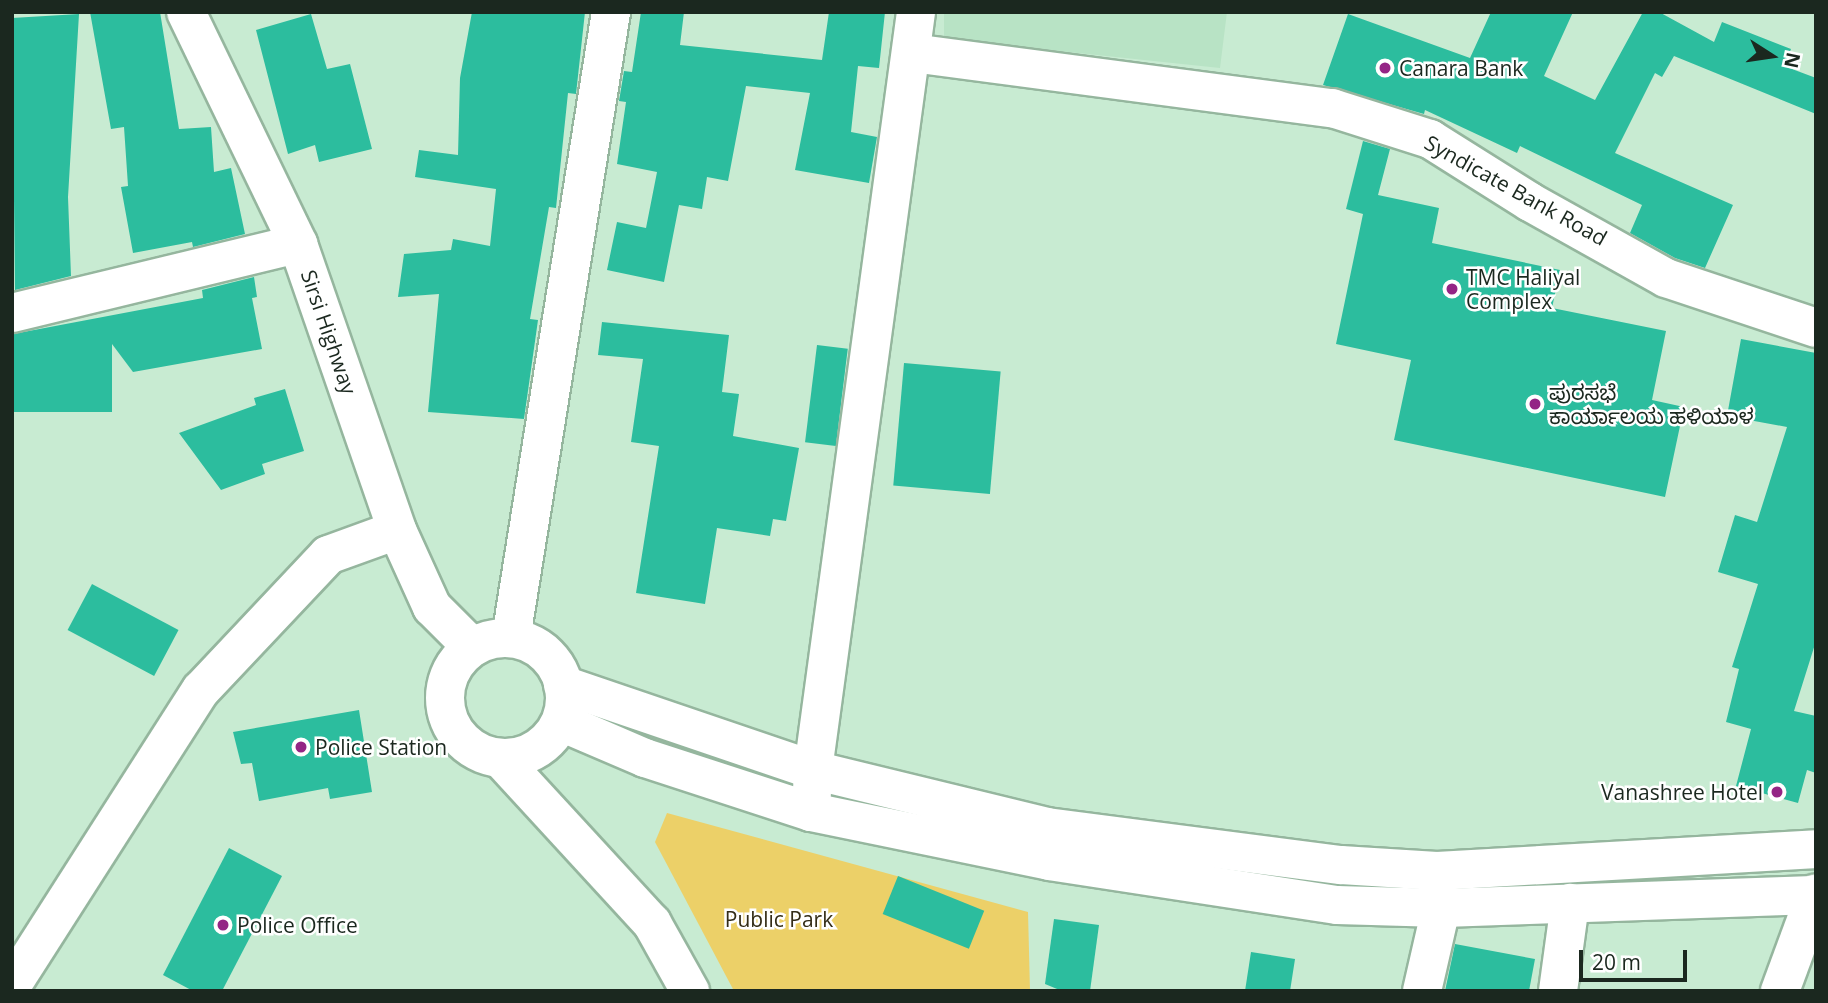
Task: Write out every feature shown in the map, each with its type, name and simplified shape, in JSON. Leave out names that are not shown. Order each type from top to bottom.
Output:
[{"type":"main road","name":"Sirsi Highway","points":[[186,12],[298,244],[397,530],[432,607],[472,647]]},
{"type":"main road","points":[[511,638],[611,12]]},
{"type":"main road","points":[[811,812],[813,771],[916,12]]},
{"type":"main road","name":"Syndicate Bank Road","points":[[912,53],[1344,112],[1430,139],[1530,202],[1667,278],[1816,328]]},
{"type":"main road","points":[[12,313],[298,244]]},
{"type":"main road","points":[[12,985],[201,690],[328,555],[397,530]]},
{"type":"main road","points":[[690,991],[652,923],[501,759],[466,745],[446,714],[448,676],[472,647],[511,638],[545,653],[562,703],[645,758],[811,812],[1049,862],[1337,905],[1441,908],[1816,895],[1780,991]]},
{"type":"main road","points":[[562,703],[813,771],[1047,827],[1379,870],[1437,872],[1816,849]]},
{"type":"main road","points":[[501,759],[537,750],[562,703]]},
{"type":"main road","points":[[1558,991],[1570,903]]},
{"type":"main road","points":[[1422,991],[1441,908]]},
{"type":"shaded area","points":[[944,12],[1227,12],[1220,68],[944,39]]},
{"type":"green space","name":"Public Park","points":[[667,813],[1028,912],[1030,991],[734,991],[655,842]]},
{"type":"building","points":[[90,12],[160,12],[179,129],[211,127],[214,172],[231,168],[245,234],[193,247],[192,242],[133,253],[121,187],[128,186],[124,127],[111,129]]},
{"type":"building","points":[[472,12],[585,12],[576,94],[568,93],[556,208],[549,207],[530,319],[538,320],[524,419],[428,412],[439,294],[398,297],[404,254],[451,250],[453,239],[490,246],[496,189],[415,177],[419,150],[458,155],[460,78]]},
{"type":"building","points":[[641,12],[684,12],[680,45],[822,60],[829,12],[885,12],[879,68],[858,66],[851,132],[877,137],[869,183],[795,170],[810,93],[746,86],[728,181],[707,177],[702,209],[679,205],[664,282],[607,270],[617,222],[646,228],[657,172],[617,164],[626,102],[619,101],[624,71],[632,72]]},
{"type":"building","points":[[1491,12],[1573,12],[1544,76],[1595,100],[1643,12],[1659,12],[1714,42],[1722,22],[1791,49],[1784,66],[1816,78],[1816,114],[1674,56],[1662,77],[1655,73],[1615,153],[1733,205],[1705,268],[1675,258],[1630,233],[1642,205],[1520,146],[1517,153],[1425,110],[1424,114],[1323,85],[1348,14],[1470,58]]},
{"type":"building","points":[[79,14],[68,197],[71,276],[15,290],[12,18]]},
{"type":"building","points":[[311,14],[327,69],[350,64],[372,149],[319,162],[315,145],[288,154],[256,30]]},
{"type":"building","points":[[1363,141],[1390,149],[1378,195],[1439,208],[1432,243],[1560,270],[1552,308],[1666,331],[1652,400],[1684,407],[1665,497],[1394,440],[1411,360],[1336,344],[1363,214],[1346,209]]},
{"type":"building","points":[[254,277],[257,297],[252,298],[262,349],[133,372],[112,344],[112,412],[13,412],[13,334],[203,298],[202,290]]},
{"type":"building","points":[[602,322],[729,335],[722,392],[739,394],[733,436],[799,448],[786,521],[773,519],[770,536],[717,528],[705,604],[636,593],[659,446],[631,442],[643,359],[598,355]]},
{"type":"building","points":[[1741,339],[1816,353],[1816,641],[1794,711],[1816,716],[1816,773],[1807,770],[1798,803],[1736,786],[1751,729],[1726,722],[1739,669],[1732,667],[1758,584],[1718,572],[1735,515],[1757,522],[1787,427],[1727,416]]},
{"type":"building","points":[[817,345],[848,349],[836,446],[805,442]]},
{"type":"building","points":[[904,363],[1001,371],[990,494],[893,486]]},
{"type":"building","points":[[285,389],[304,451],[262,464],[265,474],[221,490],[179,433],[256,405],[254,398]]},
{"type":"building","points":[[92,584],[179,630],[154,676],[68,630]]},
{"type":"building","name":"Police Station","points":[[359,710],[372,792],[330,799],[328,788],[259,801],[252,763],[241,764],[233,732]]},
{"type":"building","name":"Police Office","points":[[229,848],[282,876],[222,991],[193,991],[163,975]]},
{"type":"building","points":[[898,876],[984,911],[969,949],[883,914]]},
{"type":"building","points":[[1054,919],[1099,925],[1090,991],[1062,991],[1045,984]]},
{"type":"building","points":[[1455,944],[1535,959],[1529,991],[1445,991]]},
{"type":"building","points":[[1251,952],[1295,959],[1290,991],[1245,991]]},
{"type":"place","name":"Canara Bank","points":[[1385,68]]},
{"type":"place","name":"TMC Haliyal Complex","points":[[1452,289]]},
{"type":"place","name":"ಪುರಸಭೆ ಕಾರ್ಯಾಲಯ ಹಳಿಯಾಳ","points":[[1535,404]]},
{"type":"place","name":"Police Station","points":[[301,747]]},
{"type":"place","name":"Vanashree Hotel","points":[[1777,792]]},
{"type":"place","name":"Police Office","points":[[223,925]]}]
